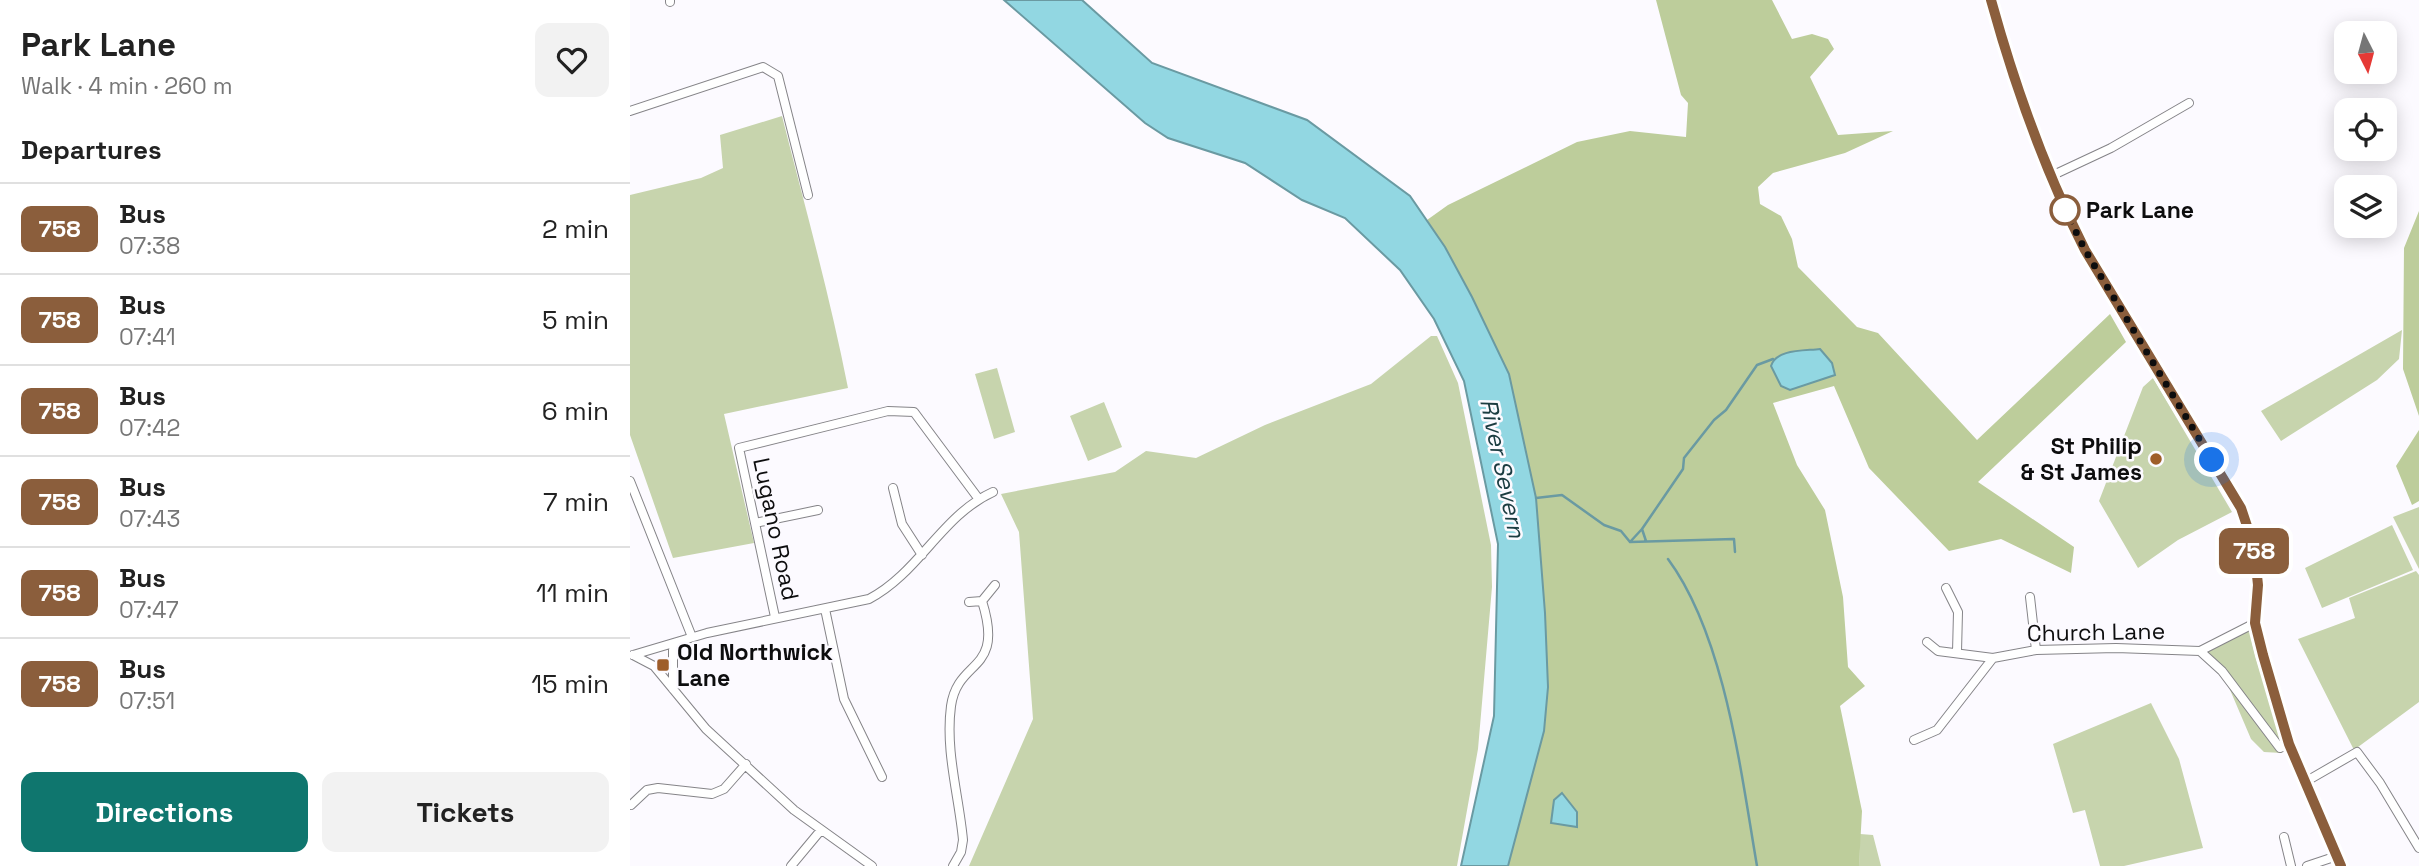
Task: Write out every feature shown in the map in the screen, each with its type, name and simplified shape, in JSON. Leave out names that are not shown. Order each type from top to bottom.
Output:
[{"type":"main road","points":[[1991,0],[2005,55],[2049,177],[2085,250],[2241,508],[2254,547],[2258,585],[2255,623],[2289,744],[2339,861]]},
{"type":"street","points":[[630,111],[763,67],[771,69],[778,76],[808,195]]},
{"type":"street","points":[[2049,177],[2111,148],[2189,103]]},
{"type":"street","name":"Lugano Road","points":[[775,617],[739,449],[888,411],[914,412],[978,498]]},
{"type":"street","points":[[630,481],[692,637]]},
{"type":"street","points":[[893,488],[902,524],[922,555]]},
{"type":"street","points":[[632,655],[775,617],[869,599],[887,590],[961,511],[978,498],[993,492]]},
{"type":"street","points":[[755,523],[818,510]]},
{"type":"street","points":[[969,602],[982,601],[995,586]]},
{"type":"street","points":[[1946,588],[1958,612],[1957,652]]},
{"type":"street","points":[[2030,597],[2036,650]]},
{"type":"street","points":[[953,866],[961,852],[963,840],[950,744],[951,707],[955,690],[975,668],[987,649],[988,620],[982,601]]},
{"type":"street","points":[[825,609],[844,699],[882,776]]},
{"type":"street","name":"Church Lane","points":[[1927,642],[1938,650],[1993,658],[2036,650],[2116,648],[2200,651],[2255,623]]},
{"type":"street","points":[[673,689],[673,650],[678,642]]},
{"type":"street","points":[[2200,651],[2222,671],[2280,748],[2289,744]]},
{"type":"street","points":[[632,655],[654,666],[706,729],[794,810],[872,866]]},
{"type":"street","points":[[1914,740],[1937,730],[1993,658]]},
{"type":"street","points":[[2305,782],[2357,752],[2380,783],[2419,848]]},
{"type":"street","points":[[631,805],[647,790],[658,788],[712,794],[724,789],[746,764]]},
{"type":"street","points":[[791,866],[821,830]]},
{"type":"street","points":[[2284,836],[2291,866]]},
{"type":"street","points":[[2307,866],[2339,861]]},
{"type":"green space","points":[[1656,0],[1772,0],[1792,39],[1812,34],[1828,39],[1834,49],[1810,77],[1838,135],[1893,131],[1845,153],[1773,173],[1758,187],[1760,204],[1781,216],[1792,239],[1798,267],[1857,327],[1878,333],[1977,440],[2110,314],[2126,342],[1978,482],[2074,547],[2071,573],[2001,539],[1949,551],[1869,468],[1834,386],[1773,403],[1797,465],[1825,510],[1843,597],[1848,667],[1865,686],[1840,706],[1862,811],[1859,866],[1508,866],[1544,731],[1548,687],[1536,498],[1509,374],[1472,297],[1427,220],[1448,205],[1577,142],[1630,131],[1686,137],[1688,103],[1681,95]]},
{"type":"green space","points":[[782,116],[848,388],[724,414],[754,543],[673,558],[630,435],[630,195],[701,178],[723,168],[720,135]]},
{"type":"green space","points":[[2419,211],[2419,416],[2403,369],[2404,248]]},
{"type":"green space","points":[[2402,330],[2399,359],[2377,380],[2281,441],[2261,411]]},
{"type":"green space","points":[[1431,336],[1437,336],[1458,383],[1491,545],[1492,587],[1478,749],[1457,866],[969,866],[1033,719],[1019,532],[1001,494],[1115,472],[1146,451],[1196,458],[1265,425],[1371,384]]},
{"type":"green space","points":[[997,368],[1015,432],[994,439],[975,374]]},
{"type":"green space","points":[[2153,378],[2232,512],[2178,540],[2138,568],[2099,501],[2143,387]]},
{"type":"green space","points":[[1104,402],[1122,447],[1088,461],[1070,416]]},
{"type":"green space","points":[[2419,430],[2419,501],[2412,505],[2396,466]]},
{"type":"green space","points":[[2419,507],[2419,569],[2393,517]]},
{"type":"green space","points":[[2392,525],[2413,570],[2322,608],[2305,568]]},
{"type":"green space","points":[[2416,571],[2419,575],[2419,702],[2354,750],[2298,639],[2355,618],[2349,598]]},
{"type":"green space","points":[[2250,629],[2252,645],[2277,721],[2282,753],[2264,752],[2251,739],[2222,671],[2200,651]]},
{"type":"green space","points":[[2151,703],[2179,759],[2203,848],[2124,866],[2100,866],[2085,810],[2073,813],[2053,744]]},
{"type":"green space","points":[[1860,834],[1873,835],[1881,866],[1859,866]]},
{"type":"water","name":"River Severn","points":[[1004,0],[1082,0],[1152,63],[1307,120],[1410,196],[1445,247],[1509,374],[1536,498],[1548,687],[1544,731],[1508,866],[1461,866],[1494,716],[1498,544],[1464,381],[1434,319],[1400,270],[1345,218],[1302,200],[1245,163],[1168,138],[1145,123]]},
{"type":"water","points":[[1820,349],[1832,363],[1835,375],[1790,390],[1781,386],[1771,366],[1774,360],[1791,352]]},
{"type":"water","points":[[1562,793],[1577,812],[1577,827],[1551,823],[1554,800]]},
{"type":"waterway","points":[[1646,541],[1642,529],[1683,469],[1684,458],[1714,420],[1726,410],[1757,365],[1773,359]]},
{"type":"waterway","name":"River Severn","points":[[1536,498],[1562,495],[1604,525],[1621,531],[1630,542],[1734,539],[1735,552]]},
{"type":"waterway","points":[[1630,542],[1642,529]]},
{"type":"waterway","points":[[1668,559],[1688,590],[1717,665],[1737,748],[1757,866]]},
{"type":"bus line","name":"758","points":[[1991,0],[2005,55],[2045,169],[2085,250],[2241,508],[2254,547],[2258,585],[2255,623],[2263,655],[2289,744],[2341,866]]},
{"type":"place","name":"Park Lane","points":[[2065,210]]},
{"type":"place","name":"St Philip & St James","points":[[2156,459]]},
{"type":"place","name":"Old Northwick Lane","points":[[663,665]]},
{"type":"route","points":[[2065,210],[2085,250],[2212,460]]}]
